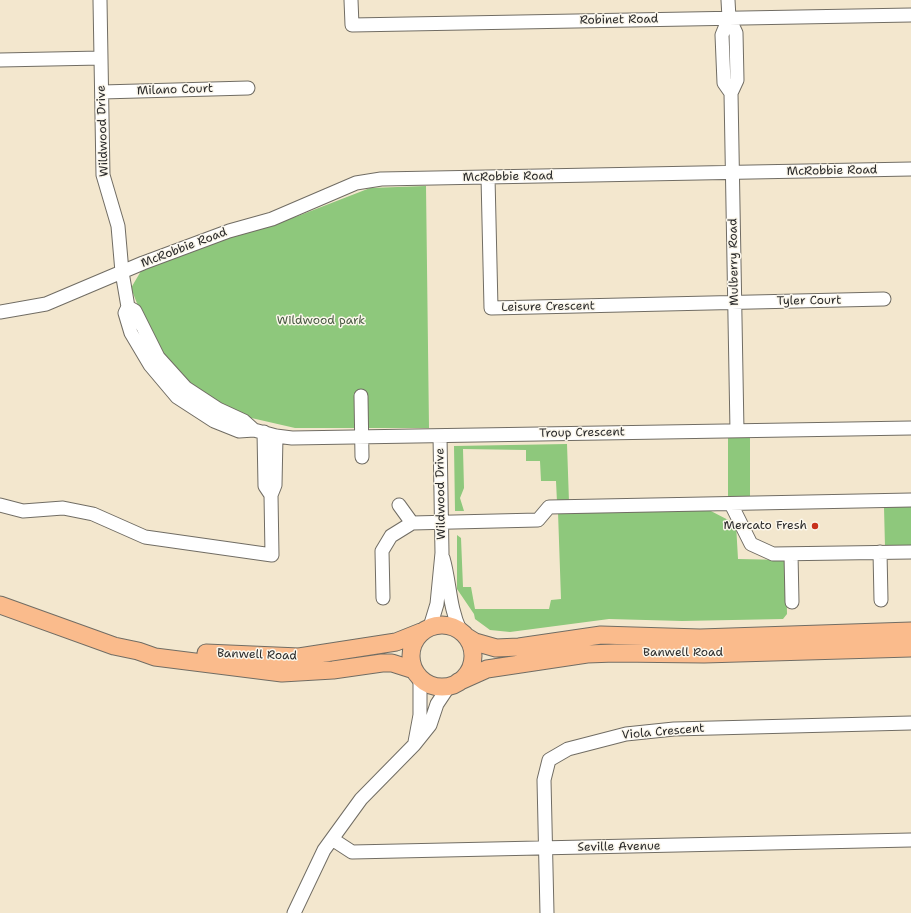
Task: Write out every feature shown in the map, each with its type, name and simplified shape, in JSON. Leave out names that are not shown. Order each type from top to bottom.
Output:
[{"type":"main road","name":"Banwell Road","points":[[0,604],[114,646],[138,651],[155,657],[282,673],[327,671],[382,663],[392,663],[417,674]]},
{"type":"main road","points":[[440,624],[450,625],[463,633],[472,646],[472,662],[466,676],[454,684],[439,687],[429,684],[417,674],[411,660],[411,650],[415,640],[426,629],[440,624]]},
{"type":"main road","name":"Banwell Road","points":[[138,651],[298,657],[396,642],[426,629]]},
{"type":"main road","name":"Banwell Road","points":[[463,633],[481,644],[496,648],[519,647],[601,635],[700,638],[911,631]]},
{"type":"main road","name":"Banwell Road","points":[[454,684],[487,669],[587,654],[704,654],[911,648]]},
{"type":"street","name":"Wildwood Drive","points":[[100,0],[103,175],[118,226],[122,272],[128,307],[135,311],[158,357],[186,388],[218,409],[265,433]]},
{"type":"street","name":"Robinet Road","points":[[351,0],[352,25],[911,15]]},
{"type":"street","name":"Mulberry Road","points":[[728,0],[729,18],[736,33],[737,80],[731,93],[737,431]]},
{"type":"street","points":[[0,60],[101,58]]},
{"type":"street","name":"Milano Court","points":[[102,92],[248,88]]},
{"type":"street","name":"McRobbie Road","points":[[0,312],[46,304],[122,272],[229,231],[272,219],[356,184],[381,179],[911,169]]},
{"type":"street","name":"Leisure Crescent","points":[[488,177],[491,308],[735,303]]},
{"type":"street","name":"Tyler Court","points":[[735,303],[884,299]]},
{"type":"street","points":[[361,396],[362,457]]},
{"type":"street","name":"Troup Crescent","points":[[265,433],[292,438],[911,428]]},
{"type":"street","points":[[0,505],[23,511],[63,508],[93,514],[145,537],[272,555],[271,495],[275,485],[265,433]]},
{"type":"street","name":"Wildwood Drive","points":[[426,629],[437,604],[442,553],[440,436]]},
{"type":"street","points":[[382,598],[382,551],[391,536],[412,523],[538,520],[549,508],[911,500]]},
{"type":"street","points":[[731,504],[751,544],[773,554],[911,552]]},
{"type":"street","points":[[399,505],[412,523]]},
{"type":"street","points":[[880,552],[881,600]]},
{"type":"street","name":"Wildwood Drive","points":[[442,553],[448,577],[452,614],[463,633]]},
{"type":"street","points":[[791,554],[792,602]]},
{"type":"street","points":[[414,746],[420,715],[417,674]]},
{"type":"street","points":[[294,913],[324,850],[332,838],[361,799],[414,746],[430,725],[437,704],[454,684]]},
{"type":"street","name":"Viola Crescent","points":[[547,913],[544,780],[549,760],[568,749],[626,734],[674,729],[911,723]]},
{"type":"street","name":"Seville Avenue","points":[[332,838],[352,852],[911,840]]},
{"type":"green space","name":"Wildwood park","points":[[426,186],[429,428],[295,428],[234,414],[182,381],[149,334],[131,288],[141,271],[220,240],[298,216],[370,188]]},
{"type":"green space","points":[[728,438],[750,438],[750,499],[728,499]]},
{"type":"green space","points":[[567,444],[569,502],[557,502],[556,481],[541,481],[540,461],[526,461],[526,450],[463,449],[464,488],[460,498],[464,511],[455,511],[454,446]]},
{"type":"green space","points":[[911,506],[911,546],[885,547],[884,507]]},
{"type":"green space","points":[[707,509],[736,524],[738,559],[786,560],[787,614],[783,619],[682,621],[609,619],[510,632],[490,630],[475,619],[474,614],[457,589],[457,535],[461,538],[463,587],[471,587],[475,609],[549,609],[551,600],[561,599],[558,512]]},
{"type":"place","name":"Mercato Fresh","points":[[815,526]]}]
